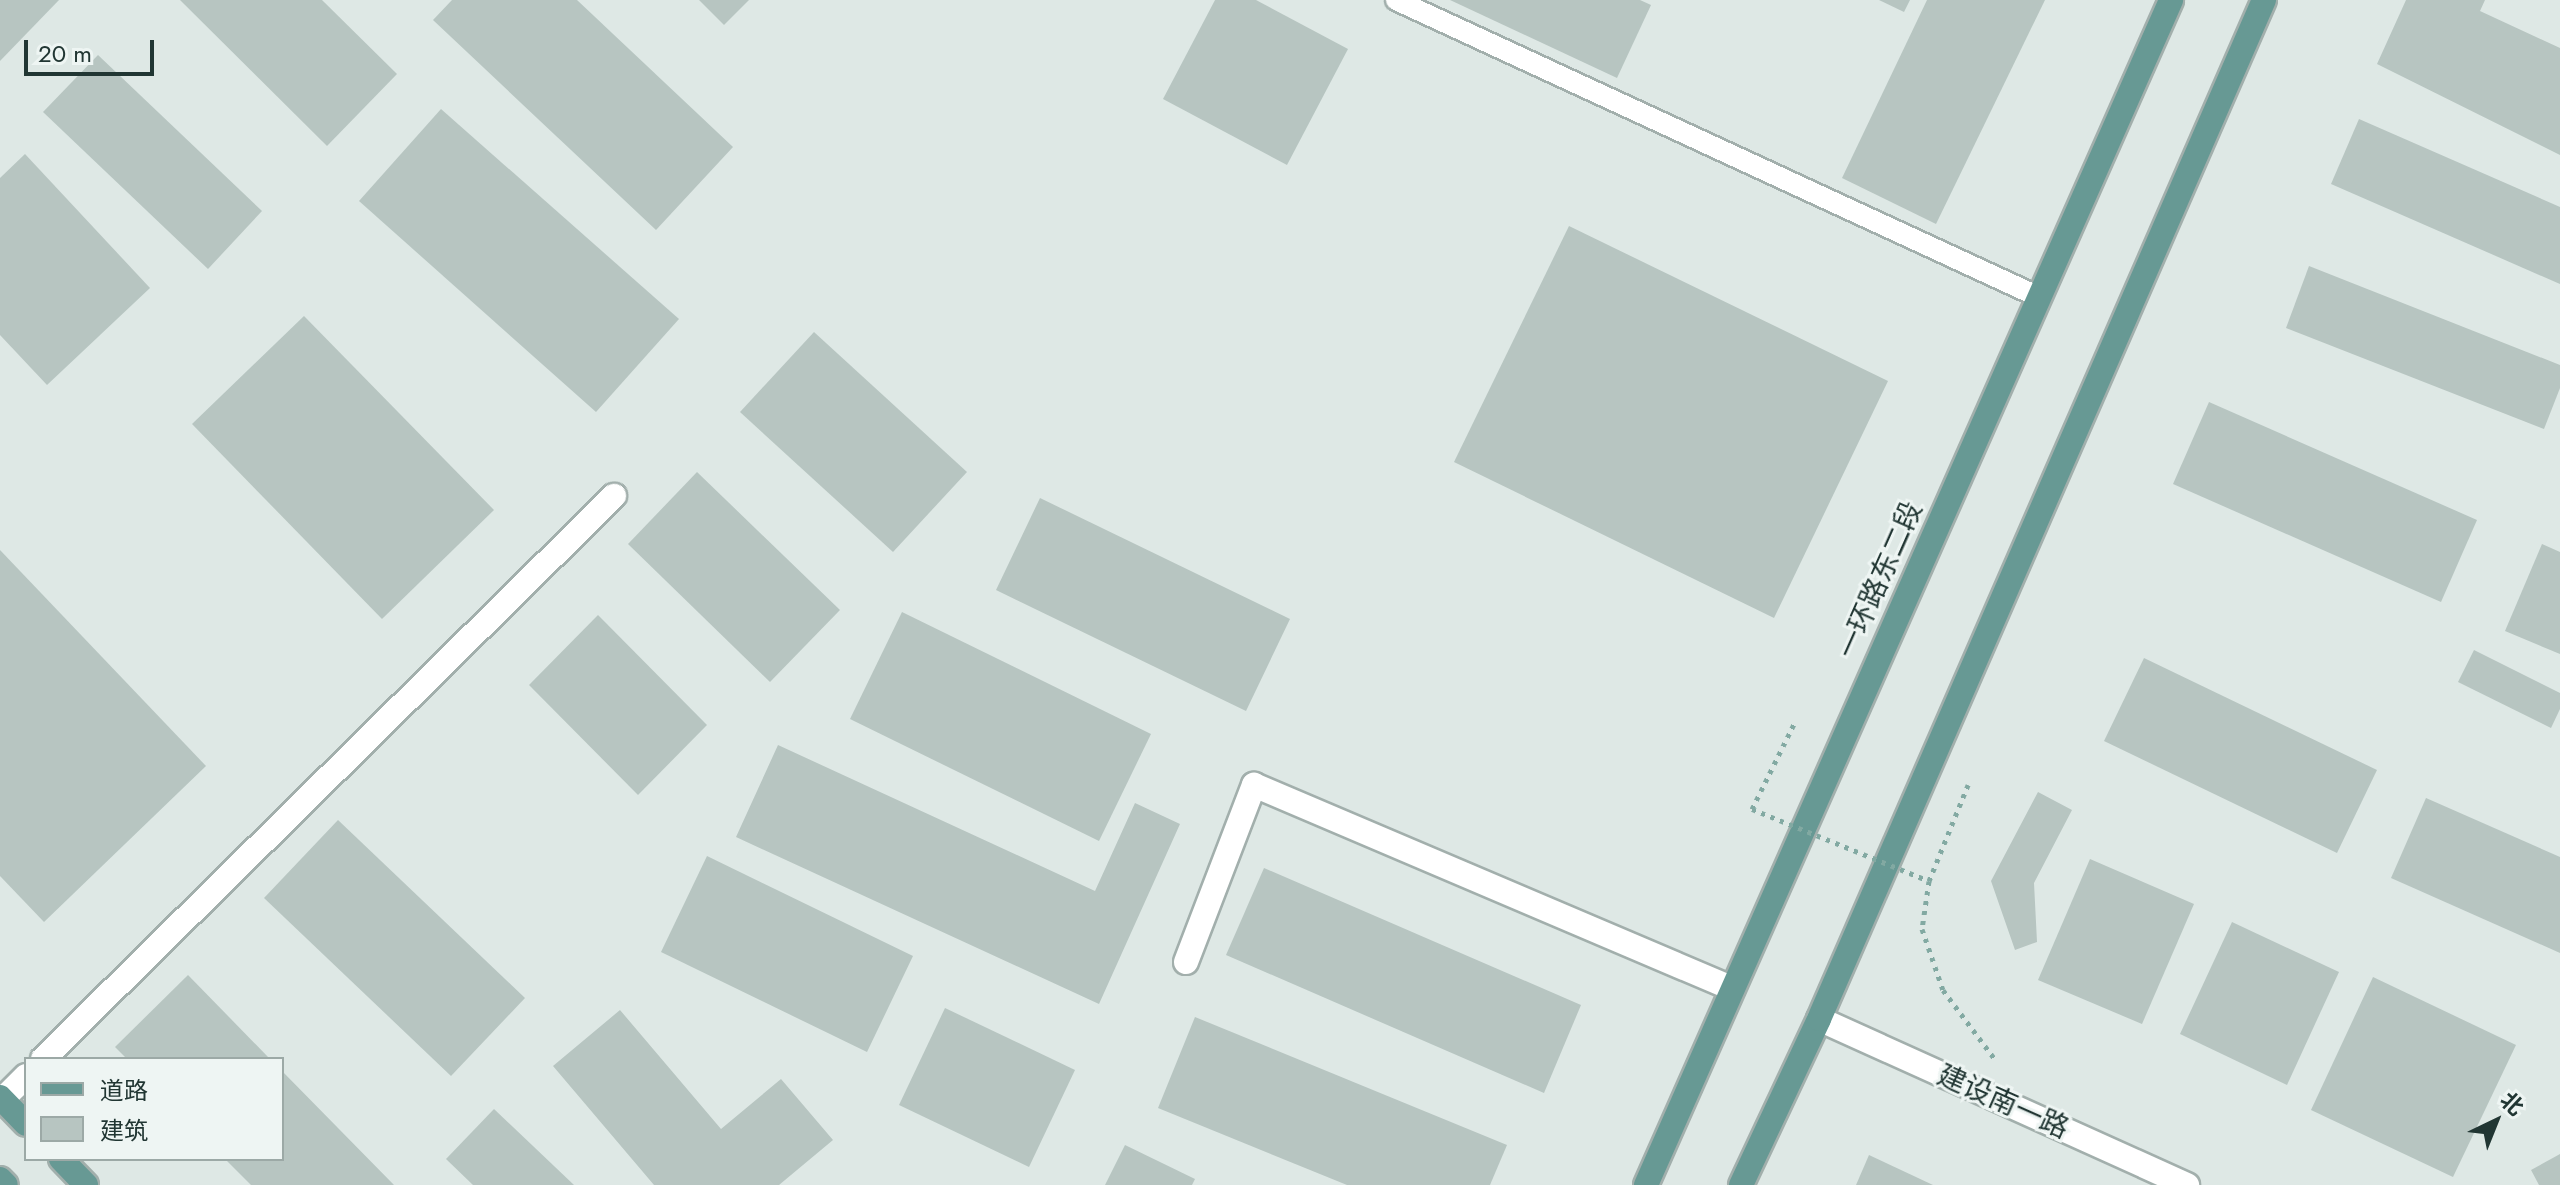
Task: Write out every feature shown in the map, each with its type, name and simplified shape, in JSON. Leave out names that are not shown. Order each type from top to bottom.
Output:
[{"type":"main road","name":"一环路东二段","points":[[1646,1185],[2171,0]]},
{"type":"main road","points":[[1741,1185],[1819,1019],[2264,0]]},
{"type":"main road","points":[[1,1098],[24,1122]]},
{"type":"main road","points":[[63,1161],[86,1185]]},
{"type":"main road","points":[[0,1179],[6,1185]]},
{"type":"street","points":[[45,1057],[614,496]]},
{"type":"street","points":[[1186,962],[1254,785],[1731,988]]},
{"type":"street","name":"建设南一路","points":[[1819,1019],[2187,1185]]},
{"type":"street","points":[[1,1098],[24,1078]]},
{"type":"lane","points":[[1396,0],[2039,297]]},
{"type":"path","points":[[1796,720],[1752,809],[1929,881]]},
{"type":"path","points":[[1968,785],[1929,881],[1922,929],[1943,990],[1991,1057],[2004,1062]]},
{"type":"building","points":[[0,0],[59,0],[0,61]]},
{"type":"building","points":[[180,0],[322,0],[397,74],[327,146]]},
{"type":"building","points":[[452,0],[577,0],[733,147],[656,230],[433,20]]},
{"type":"building","points":[[699,0],[749,0],[724,25]]},
{"type":"building","points":[[1215,0],[1256,0],[1348,49],[1287,165],[1163,99]]},
{"type":"building","points":[[1450,0],[1640,0],[1651,5],[1617,78]]},
{"type":"building","points":[[1879,0],[1910,0],[1904,12]]},
{"type":"building","points":[[1927,0],[2045,0],[1936,224],[1842,178]]},
{"type":"building","points":[[2406,0],[2485,0],[2480,11],[2560,48],[2560,155],[2377,64]]},
{"type":"building","points":[[98,55],[262,211],[208,269],[43,112]]},
{"type":"building","points":[[441,109],[679,319],[596,412],[359,201]]},
{"type":"building","points":[[2359,119],[2560,207],[2560,284],[2331,184]]},
{"type":"building","points":[[25,154],[150,288],[47,385],[0,335],[0,178]]},
{"type":"building","points":[[1569,226],[1888,381],[1774,618],[1454,462]]},
{"type":"building","points":[[2309,266],[2560,365],[2560,388],[2544,429],[2286,328]]},
{"type":"building","points":[[304,316],[494,510],[382,619],[192,424]]},
{"type":"building","points":[[814,332],[967,472],[893,552],[740,412]]},
{"type":"building","points":[[2209,402],[2477,520],[2441,602],[2173,484]]},
{"type":"building","points":[[697,472],[840,610],[770,682],[628,544]]},
{"type":"building","points":[[1040,498],[1290,619],[1246,711],[996,590]]},
{"type":"building","points":[[2542,544],[2560,552],[2560,654],[2505,631]]},
{"type":"building","points":[[0,550],[206,766],[44,922],[0,876]]},
{"type":"building","points":[[902,612],[1151,734],[1099,841],[850,719]]},
{"type":"building","points":[[598,615],[707,725],[638,795],[529,685]]},
{"type":"building","points":[[2474,650],[2560,693],[2560,709],[2551,728],[2458,682]]},
{"type":"building","points":[[2144,658],[2377,770],[2337,853],[2104,741]]},
{"type":"building","points":[[778,745],[1095,891],[1135,803],[1180,824],[1099,1004],[736,837]]},
{"type":"building","points":[[2038,792],[2072,810],[2034,883],[2037,942],[2015,950],[1991,881]]},
{"type":"building","points":[[2426,798],[2560,857],[2560,953],[2391,878]]},
{"type":"building","points":[[338,820],[525,998],[451,1076],[264,898]]},
{"type":"building","points":[[707,856],[913,956],[867,1052],[661,952]]},
{"type":"building","points":[[2090,859],[2194,904],[2142,1024],[2038,980]]},
{"type":"building","points":[[1264,868],[1581,1005],[1544,1093],[1226,955]]},
{"type":"building","points":[[2232,922],[2339,972],[2287,1085],[2180,1034]]},
{"type":"building","points":[[188,975],[268,1057],[125,1057],[115,1047]]},
{"type":"building","points":[[2373,977],[2516,1045],[2453,1177],[2311,1110]]},
{"type":"building","points":[[945,1008],[1075,1070],[1029,1167],[899,1105]]},
{"type":"building","points":[[620,1010],[721,1129],[781,1079],[833,1140],[779,1185],[654,1185],[553,1066]]},
{"type":"building","points":[[1195,1017],[1507,1145],[1490,1185],[1347,1185],[1158,1108]]},
{"type":"building","points":[[284,1073],[394,1185],[251,1185],[227,1161],[284,1161]]},
{"type":"building","points":[[494,1109],[574,1185],[473,1185],[446,1159]]},
{"type":"building","points":[[1125,1145],[1195,1179],[1192,1185],[1105,1185]]},
{"type":"building","points":[[2560,1154],[2560,1185],[2539,1185],[2531,1170]]},
{"type":"building","points":[[1869,1155],[1933,1185],[1856,1185]]}]
